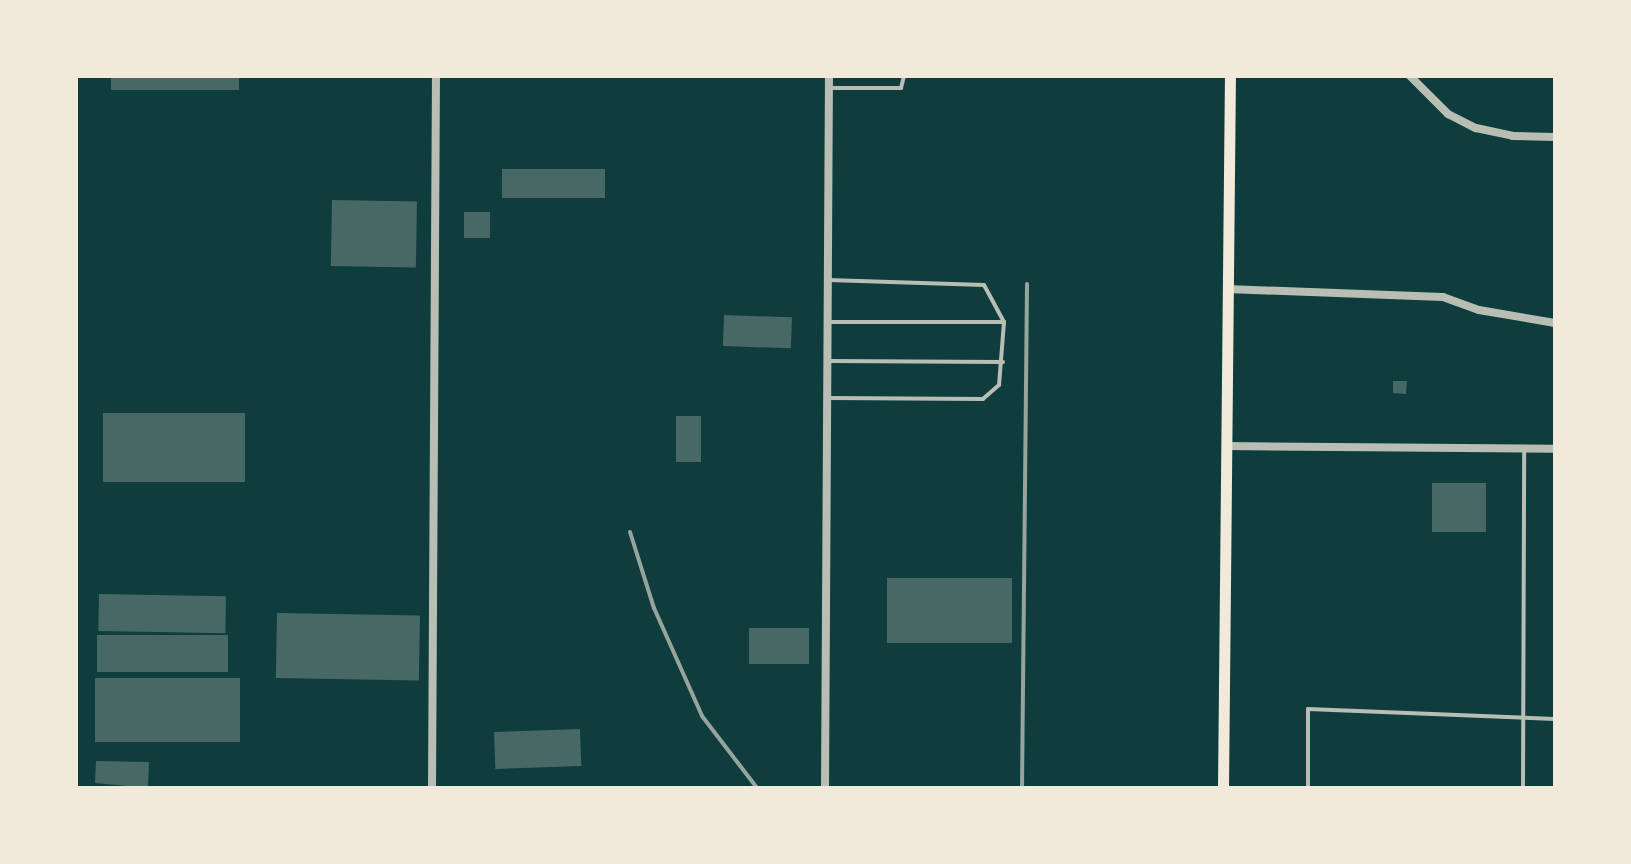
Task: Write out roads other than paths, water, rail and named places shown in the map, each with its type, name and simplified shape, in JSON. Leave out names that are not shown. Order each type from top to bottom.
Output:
[{"type":"main road","points":[[1223,788],[1230,76]]},
{"type":"street","points":[[432,788],[436,76]]},
{"type":"street","points":[[825,788],[829,76]]},
{"type":"street","points":[[1410,76],[1448,114],[1476,128],[1513,136],[1555,137]]},
{"type":"street","points":[[1227,289],[1443,297],[1479,310],[1555,323]]},
{"type":"street","points":[[1226,446],[1555,449]]},
{"type":"lane","points":[[829,88],[901,88],[904,76]]},
{"type":"lane","points":[[827,398],[983,399],[999,385],[1004,322],[984,285],[828,280]]},
{"type":"lane","points":[[828,322],[1004,322]]},
{"type":"lane","points":[[828,361],[1003,362]]},
{"type":"lane","points":[[1523,788],[1524,449]]},
{"type":"lane","points":[[1308,788],[1308,709],[1555,719]]},
{"type":"railway","points":[[1022,788],[1027,284]]},
{"type":"railway","points":[[630,532],[654,608],[702,716],[757,788]]}]
